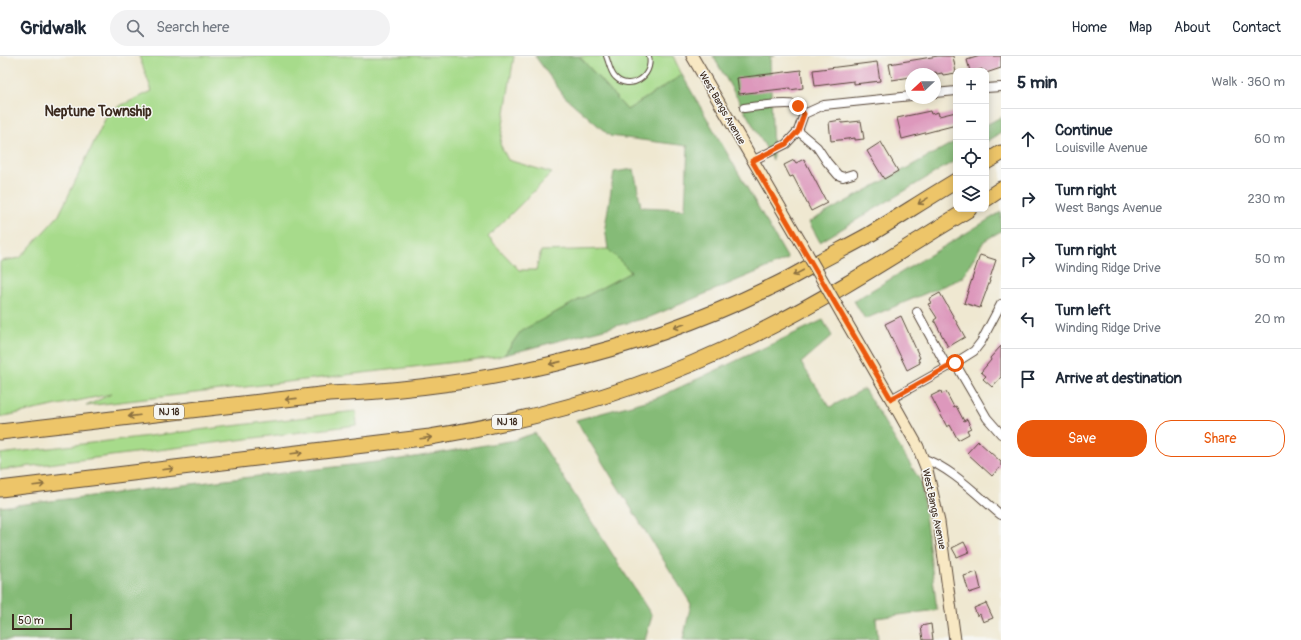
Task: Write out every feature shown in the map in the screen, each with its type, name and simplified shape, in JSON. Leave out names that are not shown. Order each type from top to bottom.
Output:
[{"type":"highway","points":[[989,160],[1001,153]]},
{"type":"highway","name":"NJ 18","points":[[3,431],[330,394],[363,393],[446,384],[572,360],[642,339],[714,313],[770,288],[866,236],[953,183]]},
{"type":"highway","points":[[989,196],[1001,189]]},
{"type":"highway","name":"NJ 18","points":[[4,490],[430,437],[489,427],[582,403],[654,379],[751,337],[787,319],[964,212]]},
{"type":"street","name":"West Bangs Avenue","points":[[692,56],[891,399],[922,458],[932,488],[939,522],[955,640]]},
{"type":"street","points":[[989,88],[1001,87]]},
{"type":"street","points":[[941,92],[953,91]]},
{"type":"street","points":[[752,161],[786,144],[798,131],[804,114],[824,105],[905,97]]},
{"type":"street","points":[[744,108],[784,104],[794,105],[798,106],[804,114]]},
{"type":"street","points":[[798,131],[817,147],[838,176],[843,177],[853,174]]},
{"type":"street","points":[[891,399],[974,351],[981,342],[1001,304]]},
{"type":"street","points":[[916,312],[947,367]]},
{"type":"street","points":[[955,363],[987,418],[1001,434]]},
{"type":"street","points":[[922,458],[939,465],[953,474],[1001,515]]},
{"type":"lane","points":[[606,56],[615,77],[624,82],[637,81],[646,75],[649,69],[649,56]]},
{"type":"green space","points":[[139,56],[514,56],[500,144],[508,160],[552,173],[488,237],[519,270],[536,270],[541,251],[608,249],[631,272],[521,331],[504,355],[497,357],[86,406],[111,394],[0,417],[0,262],[20,258],[59,215],[109,111],[152,91]]},
{"type":"green space","points":[[535,56],[579,56],[627,110],[682,75],[788,259],[650,317],[504,355],[521,331],[631,272],[608,249],[605,227],[614,172],[634,169],[641,207],[685,209],[688,146],[610,136],[564,96]]},
{"type":"green space","points":[[579,56],[673,56],[682,75],[627,110]]},
{"type":"green space","points":[[713,56],[775,56],[770,57],[773,160]]},
{"type":"green space","points":[[1001,117],[1001,133],[989,140],[989,140],[989,123]]},
{"type":"green space","points":[[953,143],[953,162],[820,242],[809,222]]},
{"type":"green space","points":[[1001,212],[1001,231],[984,241],[962,278],[865,319],[854,301]]},
{"type":"green space","points":[[823,320],[832,336],[801,363],[830,407],[864,389],[921,482],[937,610],[876,618],[878,640],[683,640],[691,604],[576,420],[657,398]]},
{"type":"green space","points":[[356,411],[357,425],[0,470],[0,454]]},
{"type":"green space","points":[[535,433],[652,616],[645,640],[0,640],[0,507],[409,458],[515,440]]},
{"type":"building","points":[[938,56],[953,56],[955,68],[953,68],[953,73],[943,75],[941,73],[941,68],[905,68],[905,78],[892,80],[889,64]]},
{"type":"building","points":[[980,56],[1001,56],[1001,68],[989,72],[989,68],[969,68],[967,60]]},
{"type":"building","points":[[877,62],[880,81],[854,84],[854,81],[815,86],[813,70]]},
{"type":"building","points":[[801,70],[803,88],[790,90],[790,88],[739,94],[737,78]]},
{"type":"building","points":[[930,111],[931,114],[938,112],[939,116],[953,113],[953,126],[902,139],[897,118]]},
{"type":"building","points":[[841,120],[842,123],[861,121],[864,139],[855,140],[855,138],[831,141],[829,122]]},
{"type":"building","points":[[881,142],[898,171],[884,179],[867,151]]},
{"type":"building","points":[[804,159],[827,203],[811,211],[793,176],[790,177],[784,165],[794,160],[796,163]]},
{"type":"building","points":[[980,255],[996,260],[980,308],[964,303]]},
{"type":"building","points":[[940,293],[965,337],[948,347],[934,320],[937,318],[928,304],[931,303],[929,299]]},
{"type":"building","points":[[901,316],[920,358],[918,359],[920,363],[907,370],[885,324]]},
{"type":"building","points":[[1001,346],[1001,377],[992,387],[983,379],[986,376],[981,372],[991,360],[990,358]]},
{"type":"building","points":[[941,391],[942,394],[946,392],[954,407],[956,406],[964,421],[967,419],[971,428],[967,430],[969,434],[958,440],[950,425],[947,427],[931,396]]},
{"type":"building","points":[[978,441],[1001,462],[1001,466],[992,476],[967,453]]},
{"type":"building","points":[[964,542],[969,552],[957,557],[952,548]]},
{"type":"building","points":[[977,572],[981,589],[969,593],[964,576]]},
{"type":"building","points":[[986,603],[993,618],[983,622],[980,614],[977,616],[974,608]]},
{"type":"building","points":[[931,624],[933,640],[923,640],[921,626]]},
{"type":"district","name":"Neptune Township","points":[[98,111]]},
{"type":"route","points":[[798,106],[804,114],[798,131],[786,144],[752,161],[891,399],[955,363]]}]
